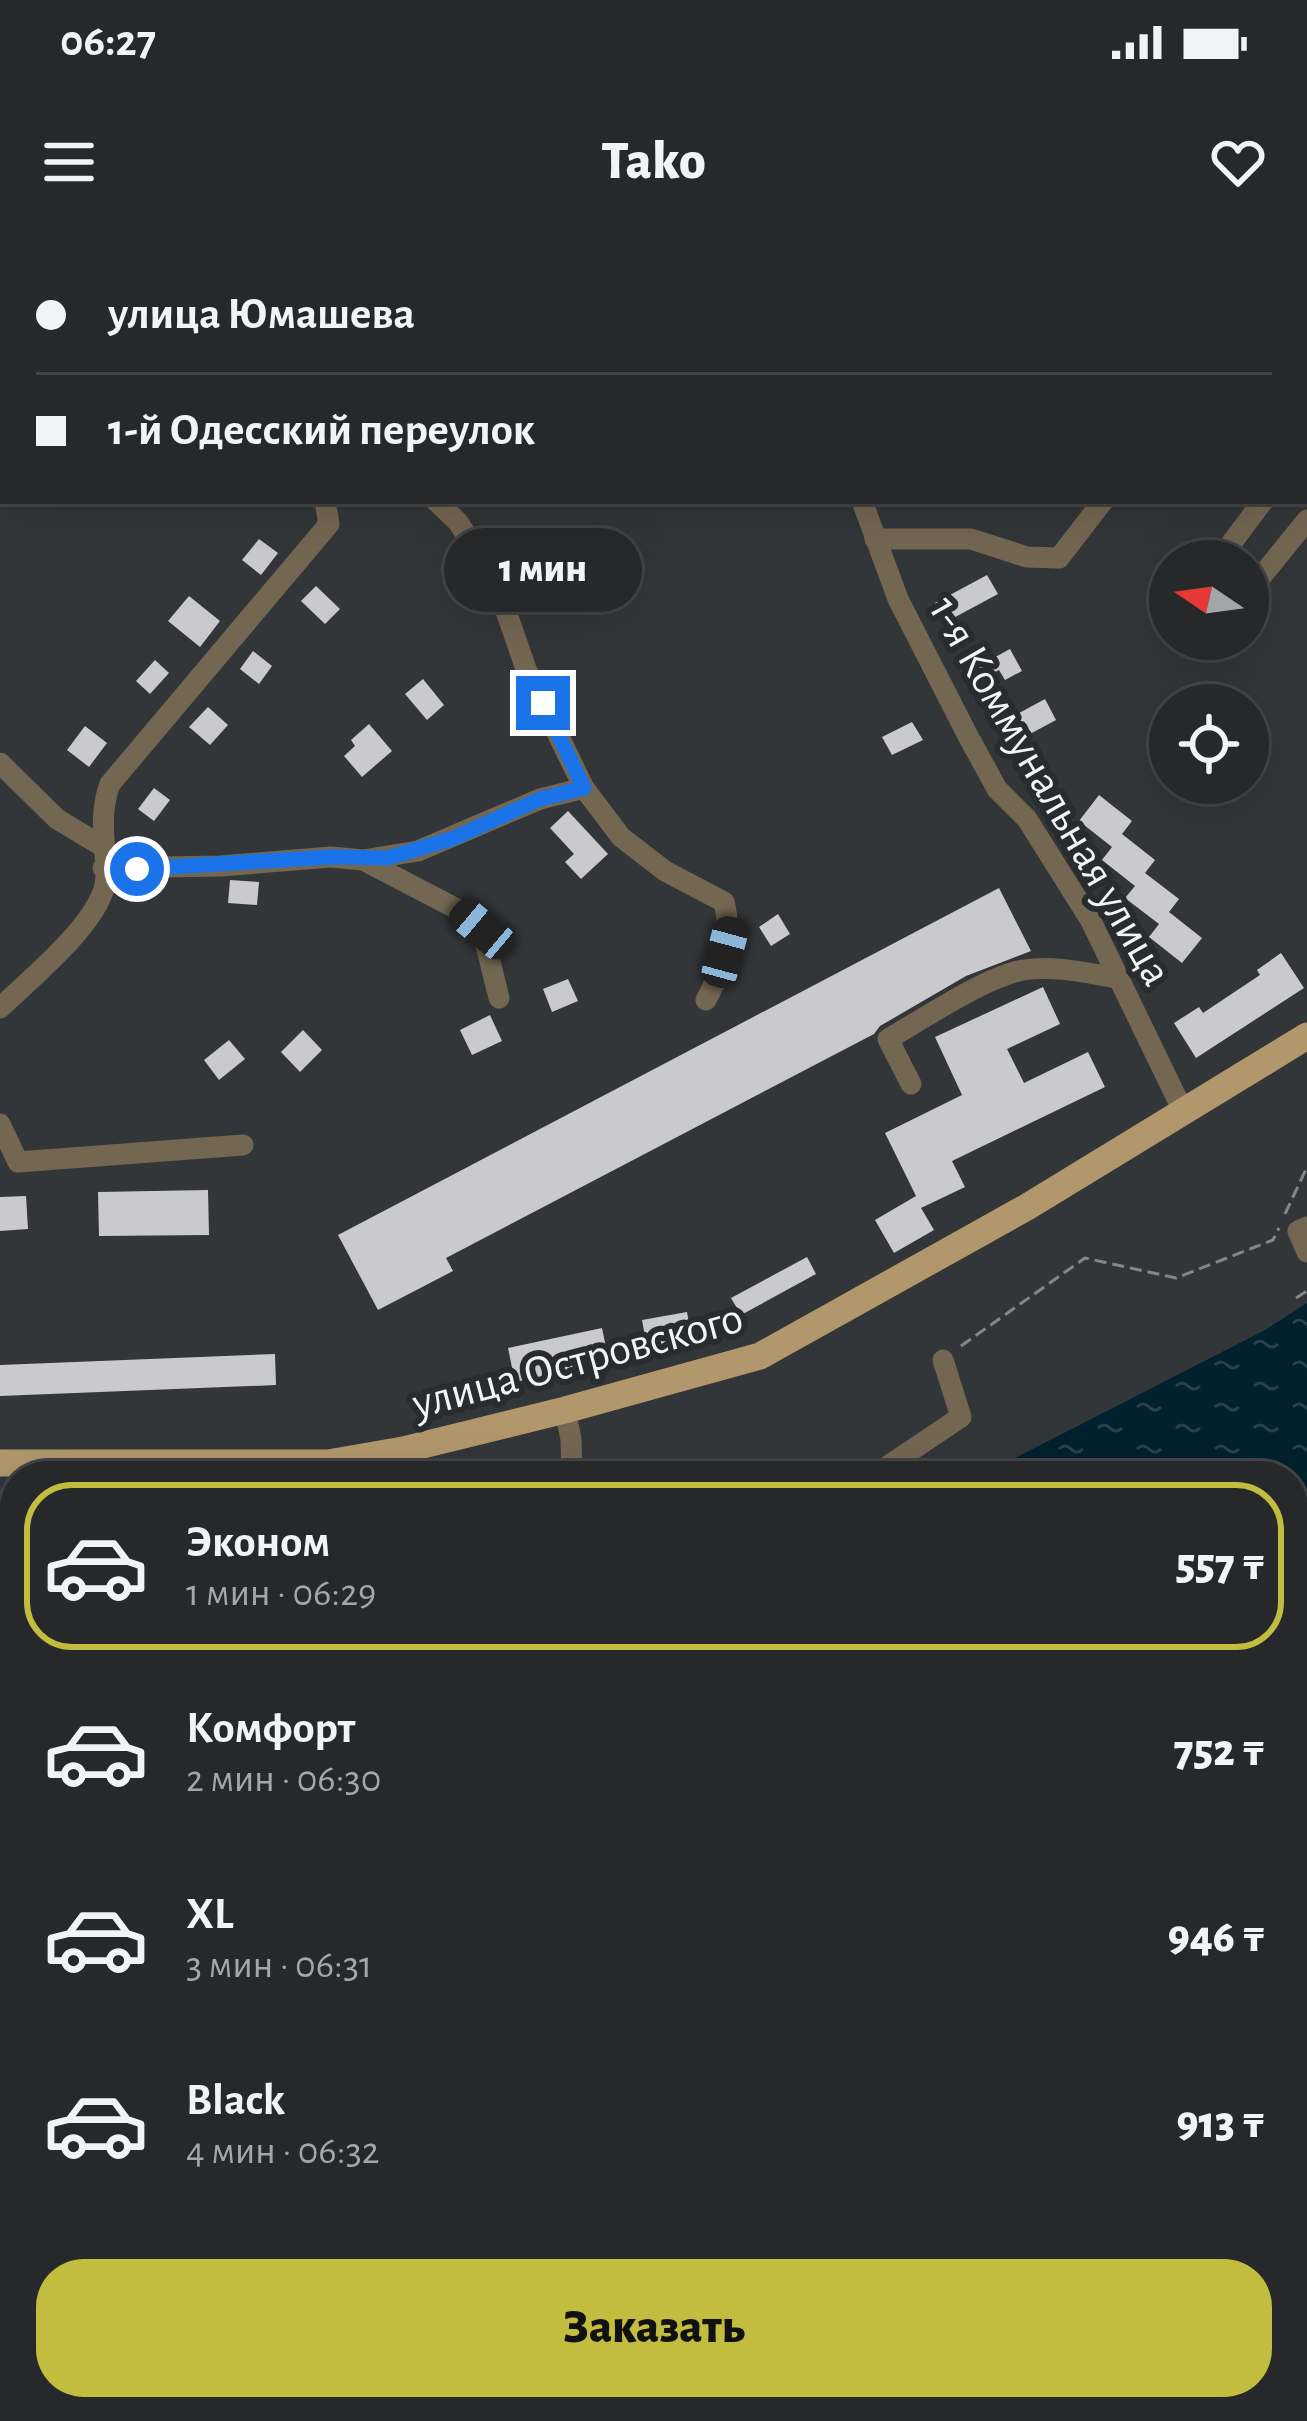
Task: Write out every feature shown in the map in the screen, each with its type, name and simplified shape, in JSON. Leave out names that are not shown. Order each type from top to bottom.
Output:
[{"type":"main road","name":"улица Островского","points":[[334,1461],[403,1450],[760,1356],[874,1296],[1307,1036]]},
{"type":"street","points":[[439,504],[458,522],[496,581],[526,669],[584,788],[621,838],[664,871],[724,902],[731,928],[706,1000]]},
{"type":"street","name":"1-я Коммунальная улица","points":[[863,504],[898,599],[997,790],[1038,836],[1091,920],[1184,1113]]},
{"type":"street","points":[[875,539],[971,539],[1027,556],[1059,558],[1100,504]]},
{"type":"street","points":[[1234,540],[1261,504]]},
{"type":"street","points":[[0,1008],[88,919],[99,899],[106,877],[103,804],[110,784],[332,508]]},
{"type":"street","points":[[1269,567],[1307,520]]},
{"type":"street","points":[[0,763],[103,856],[220,866],[331,857],[363,860],[418,851],[540,799],[584,788]]},
{"type":"street","points":[[363,860],[458,909],[482,929],[499,998]]},
{"type":"street","points":[[911,1084],[888,1039],[973,992],[1020,970],[1055,969],[1118,978]]},
{"type":"street","points":[[0,1124],[9,1162],[243,1145]]},
{"type":"street","points":[[1307,1227],[1298,1231],[1307,1252]]},
{"type":"street","points":[[895,1461],[961,1417],[943,1360]]},
{"type":"street","points":[[565,1410],[572,1461]]},
{"type":"path","points":[[943,1360],[1085,1258],[1176,1278],[1273,1240],[1307,1166]]},
{"type":"path","points":[[1296,1298],[1307,1291]]},
{"type":"water","points":[[1307,1303],[1307,1461],[1009,1461],[1265,1330]]},
{"type":"building","points":[[259,539],[278,553],[261,575],[242,560]]},
{"type":"building","points":[[987,575],[998,594],[946,622],[935,603]]},
{"type":"building","points":[[316,586],[340,609],[325,624],[301,601]]},
{"type":"building","points":[[189,596],[220,621],[200,647],[168,621]]},
{"type":"building","points":[[1010,649],[1022,671],[1005,680],[999,670],[970,685],[964,674]]},
{"type":"building","points":[[253,651],[272,666],[259,684],[240,669]]},
{"type":"building","points":[[155,660],[169,673],[150,694],[136,681]]},
{"type":"building","points":[[423,679],[444,705],[427,720],[405,694]]},
{"type":"building","points":[[1045,699],[1056,720],[1015,742],[1008,719]]},
{"type":"building","points":[[208,707],[228,725],[210,745],[189,727]]},
{"type":"building","points":[[912,722],[923,740],[892,755],[882,737]]},
{"type":"building","points":[[369,724],[392,751],[362,777],[344,756],[355,746],[351,740]]},
{"type":"building","points":[[85,726],[107,743],[89,767],[67,750]]},
{"type":"building","points":[[154,788],[170,800],[154,821],[138,809]]},
{"type":"building","points":[[1099,795],[1132,821],[1122,834],[1155,860],[1145,873],[1179,899],[1169,912],[1202,938],[1182,963],[1149,937],[1159,924],[1125,898],[1135,886],[1102,860],[1112,847],[1079,821]]},
{"type":"building","points":[[568,811],[608,854],[581,879],[565,862],[574,854],[550,828]]},
{"type":"building","points":[[230,880],[259,882],[257,905],[228,903]]},
{"type":"building","points":[[999,888],[1031,951],[966,976],[874,1034],[446,1258],[453,1271],[378,1310],[338,1235]]},
{"type":"building","points":[[778,914],[790,934],[771,946],[759,927]]},
{"type":"building","points":[[1281,953],[1304,988],[1196,1058],[1174,1023],[1199,1007],[1203,1013],[1260,975],[1257,970]]},
{"type":"building","points":[[568,979],[578,1001],[552,1012],[543,989]]},
{"type":"building","points":[[1043,987],[1060,1024],[1007,1049],[1024,1083],[1088,1052],[1105,1087],[952,1161],[965,1187],[921,1208],[934,1230],[894,1253],[875,1220],[916,1196],[885,1133],[962,1095],[935,1037]]},
{"type":"building","points":[[490,1015],[502,1041],[472,1055],[460,1030]]},
{"type":"building","points":[[303,1030],[322,1050],[300,1072],[281,1052]]},
{"type":"building","points":[[229,1040],[245,1059],[219,1080],[204,1060]]},
{"type":"building","points":[[208,1190],[209,1235],[99,1236],[98,1192]]},
{"type":"building","points":[[26,1196],[28,1229],[0,1231],[0,1197]]},
{"type":"building","points":[[807,1257],[816,1274],[741,1315],[731,1298]]},
{"type":"building","points":[[687,1312],[693,1345],[648,1353],[642,1320]]},
{"type":"building","points":[[602,1328],[609,1362],[515,1382],[508,1348]]},
{"type":"building","points":[[275,1354],[276,1385],[0,1396],[0,1365]]},
{"type":"route","points":[[137,869],[388,858],[454,838],[540,799],[584,788],[543,703]]}]
